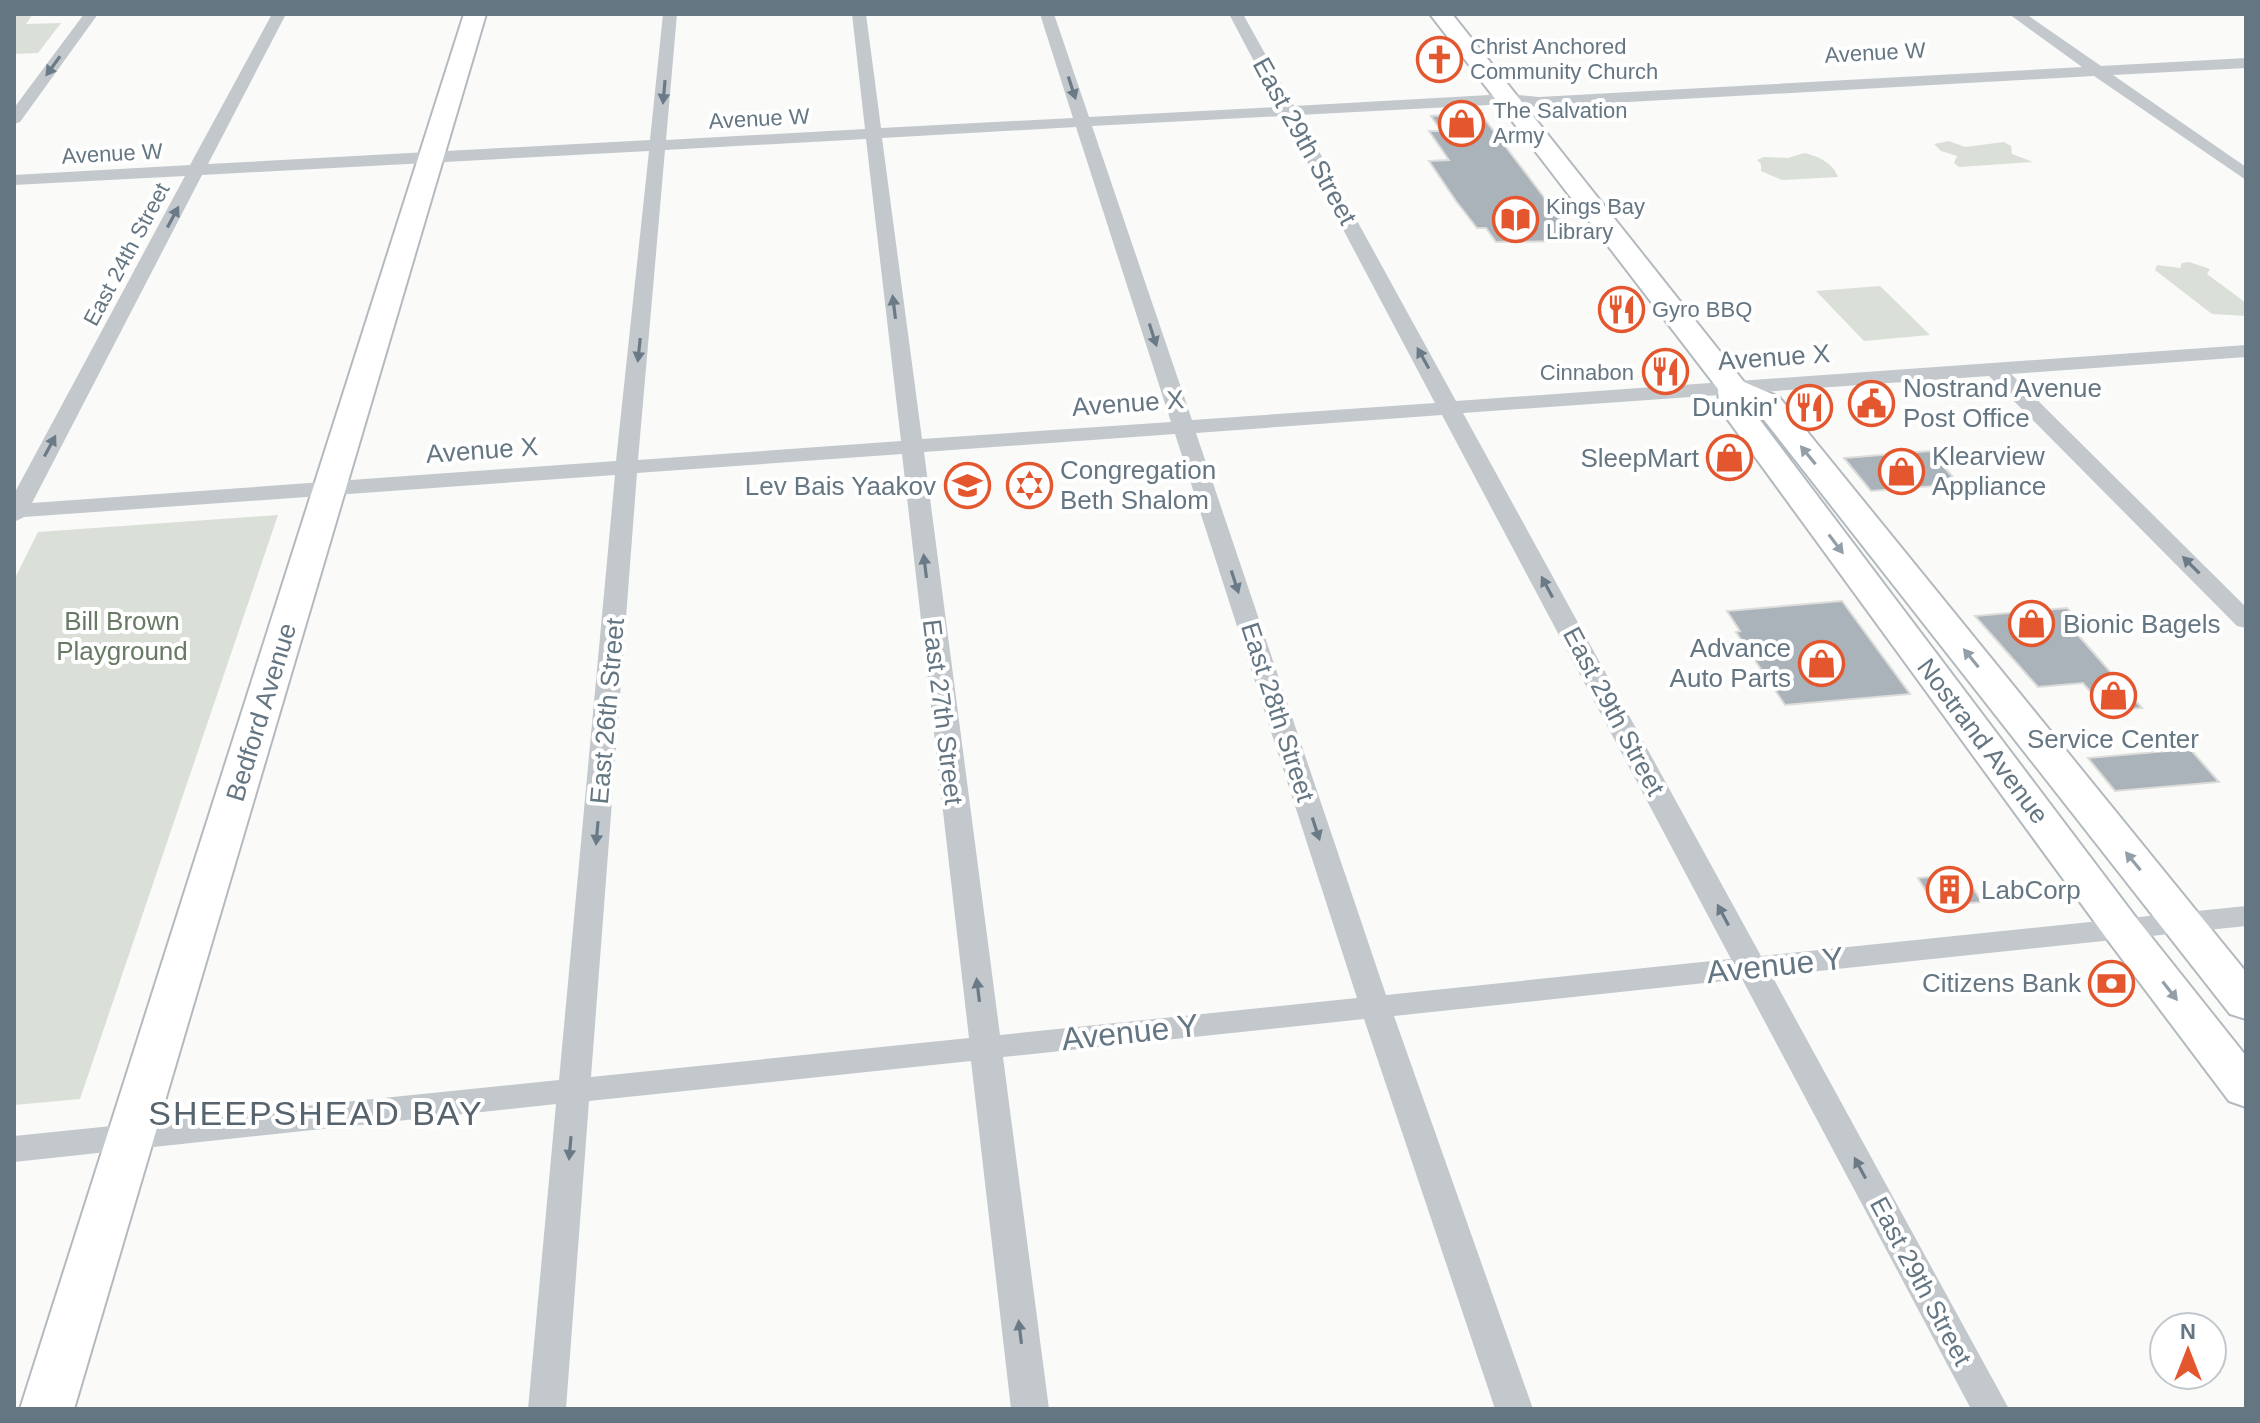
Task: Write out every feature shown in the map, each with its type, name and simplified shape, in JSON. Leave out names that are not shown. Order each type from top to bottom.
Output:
[{"type":"main road","name":"Bedford Avenue","points":[[47,1409],[475,14]]},
{"type":"main road","name":"Nostrand Avenue","points":[[1441,14],[1733,388],[1768,404],[2246,1003]]},
{"type":"main road","name":"Nostrand Avenue","points":[[1733,388],[1734,406],[2122,929],[2246,1089]]},
{"type":"street","points":[[14,119],[91,14]]},
{"type":"street","name":"East 24th Street","points":[[15,512],[279,14]]},
{"type":"street","name":"East 26th Street","points":[[547,1409],[627,467],[670,14]]},
{"type":"street","name":"East 27th Street","points":[[859,14],[1030,1409]]},
{"type":"street","name":"East 28th Street","points":[[1047,14],[1375,1007],[1514,1409]]},
{"type":"street","name":"East 29th Street","points":[[1236,14],[1990,1409]]},
{"type":"street","points":[[2016,14],[2246,175]]},
{"type":"street","name":"Avenue W","points":[[14,180],[1507,99],[1539,102],[2091,67],[2246,53]]},
{"type":"street","name":"Avenue W","points":[[2091,67],[2246,63]]},
{"type":"street","name":"Avenue X","points":[[15,512],[1994,369],[2243,354]]},
{"type":"street","points":[[1994,369],[2246,621]]},
{"type":"street","name":"Avenue Y","points":[[14,1149],[2246,916]]},
{"type":"green space","points":[[14,14],[33,14],[26,24],[61,23],[38,53],[14,54]]},
{"type":"green space","points":[[1949,141],[1965,147],[2004,142],[2011,146],[2012,154],[2033,162],[1959,167],[1954,163],[1957,156],[1941,151],[1934,144]]},
{"type":"green space","points":[[1804,153],[1824,161],[1838,177],[1782,180],[1761,171],[1757,160],[1764,157],[1788,158]]},
{"type":"green space","points":[[2189,262],[2210,269],[2207,274],[2246,303],[2246,316],[2212,314],[2155,270],[2157,265],[2180,268],[2182,263]]},
{"type":"green space","points":[[1880,286],[1930,335],[1864,341],[1816,291]]},
{"type":"green space","name":"Bill Brown Playground","points":[[278,515],[80,1099],[14,1105],[14,580],[38,532]]},
{"type":"building","points":[[1480,113],[1575,241],[1496,242],[1486,228],[1477,228],[1456,201],[1429,161],[1449,160],[1429,131],[1441,131],[1431,116]]},
{"type":"building","name":"Klearview Appliance","points":[[1930,451],[1959,484],[1871,491],[1844,458]]},
{"type":"building","name":"Advance Auto Parts","points":[[1842,601],[1910,694],[1785,705],[1736,632],[1740,631],[1727,611]]},
{"type":"building","points":[[2067,608],[2090,633],[2077,634],[2142,708],[2107,711],[2083,683],[2038,687],[1975,616]]},
{"type":"building","points":[[2190,749],[2219,782],[2115,791],[2088,758]]},
{"type":"building","name":"LabCorp","points":[[1964,874],[1982,902],[1935,906],[1918,878]]},
{"type":"place","name":"Christ Anchored Community Church","points":[[1439,59]]},
{"type":"place","name":"The Salvation Army","points":[[1462,123]]},
{"type":"place","name":"Kings Bay Library","points":[[1515,219]]},
{"type":"place","name":"Gyro BBQ","points":[[1621,309]]},
{"type":"place","name":"Cinnabon","points":[[1665,372]]},
{"type":"place","name":"Nostrand Avenue Post Office","points":[[1872,403]]},
{"type":"place","name":"Dunkin'","points":[[1809,407]]},
{"type":"place","name":"SleepMart","points":[[1730,458]]},
{"type":"place","name":"Klearview Appliance","points":[[1901,471]]},
{"type":"place","name":"Congregation Beth Shalom","points":[[1029,485]]},
{"type":"place","name":"Lev Bais Yaakov","points":[[967,486]]},
{"type":"place","name":"Bionic Bagels","points":[[2032,624]]},
{"type":"place","name":"Advance Auto Parts","points":[[1822,663]]},
{"type":"place","name":"Service Center","points":[[2113,696]]},
{"type":"place","name":"LabCorp","points":[[1950,890]]},
{"type":"place","name":"Citizens Bank","points":[[2112,983]]},
{"type":"district","name":"SHEEPSHEAD BAY","points":[[316,1113]]}]
